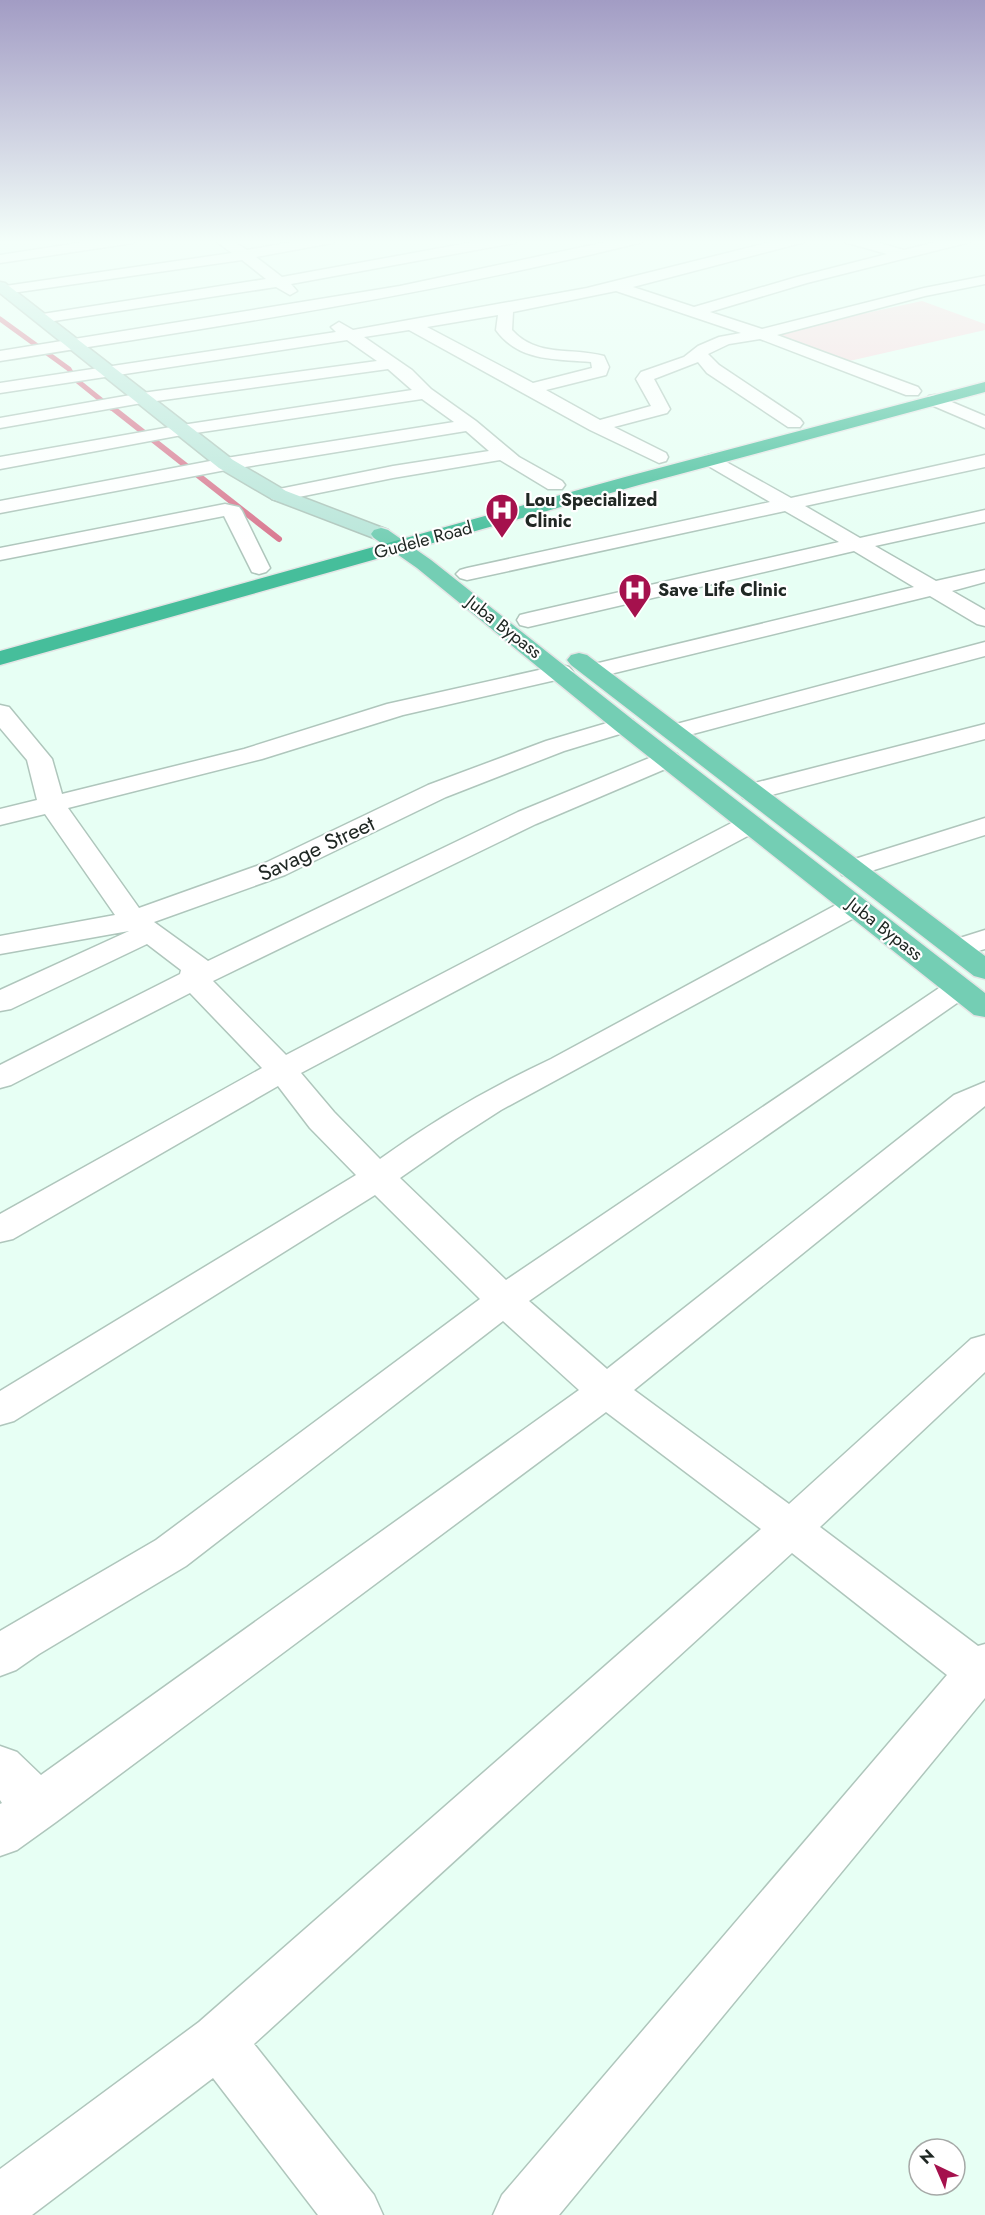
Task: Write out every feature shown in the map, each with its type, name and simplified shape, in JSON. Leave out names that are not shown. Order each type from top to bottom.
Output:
[{"type":"highway","name":"Gudele Road","points":[[0,658],[389,540],[555,484],[985,373]]},
{"type":"highway","name":"Gudele Road","points":[[423,540],[985,387]]},
{"type":"highway","name":"Gudele Road","points":[[0,640],[260,568],[389,540]]},
{"type":"main road","name":"Juba Bypass","points":[[74,344],[226,464],[279,495],[389,540],[424,564],[624,725],[855,906],[977,989]]},
{"type":"main road","points":[[389,540],[423,540]]},
{"type":"main road","name":"Juba Bypass","points":[[423,540],[957,948],[977,989]]},
{"type":"street","points":[[0,356],[85,342]]},
{"type":"street","points":[[0,388],[298,342]]},
{"type":"street","points":[[360,342],[470,425],[504,454],[531,473],[555,484]]},
{"type":"street","points":[[445,342],[531,388],[596,426],[658,457]]},
{"type":"street","points":[[515,342],[556,356],[588,356],[598,359],[601,367],[600,371],[591,374],[531,388]]},
{"type":"street","points":[[596,426],[661,409],[648,382],[644,379],[652,372],[690,360],[704,349],[719,342]]},
{"type":"street","points":[[783,342],[912,391]]},
{"type":"street","points":[[700,354],[713,369],[794,423]]},
{"type":"street","points":[[0,423],[142,398],[391,364]]},
{"type":"street","points":[[0,463],[182,430],[425,393]]},
{"type":"street","points":[[935,400],[982,420]]},
{"type":"street","points":[[0,507],[226,464],[470,425]]},
{"type":"street","points":[[279,495],[393,472],[504,454]]},
{"type":"street","points":[[712,460],[985,618]]},
{"type":"street","points":[[467,574],[985,460]]},
{"type":"street","points":[[0,554],[225,510],[232,511],[260,568]]},
{"type":"street","points":[[528,620],[985,516]]},
{"type":"street","points":[[594,671],[985,576]]},
{"type":"street","points":[[674,732],[985,649]]},
{"type":"street","points":[[0,817],[254,754],[396,709],[561,672]]},
{"type":"street","points":[[0,712],[39,759],[51,803],[141,926],[196,967],[194,979]]},
{"type":"street","name":"Savage Street","points":[[0,945],[141,926],[275,869],[437,791],[555,746],[624,725]]},
{"type":"street","points":[[752,792],[985,731]]},
{"type":"street","points":[[0,1078],[194,979],[526,818],[669,759]]},
{"type":"street","points":[[0,1230],[282,1070],[750,824]]},
{"type":"street","points":[[852,868],[985,826]]},
{"type":"street","points":[[0,1410],[378,1177],[421,1144],[513,1088],[562,1066],[855,906]]},
{"type":"street","points":[[0,1002],[141,926]]},
{"type":"street","points":[[957,948],[985,939]]},
{"type":"street","points":[[194,979],[282,1070],[322,1120],[378,1177],[504,1300],[606,1391],[982,1671],[522,2215]]},
{"type":"street","points":[[0,1656],[23,1640],[171,1553],[504,1300],[977,989]]},
{"type":"street","points":[[0,1833],[606,1391],[966,1102],[985,1092]]},
{"type":"street","points":[[0,2204],[218,2041],[792,1528],[985,1349]]},
{"type":"street","points":[[0,1768],[39,1806]]},
{"type":"street","points":[[218,2041],[354,2215]]},
{"type":"shaded area","points":[[796,342],[931,342],[845,362]]},
{"type":"waterway","points":[[32,342],[69,369],[75,379],[111,408]]},
{"type":"waterway","points":[[110,406],[279,539]]},
{"type":"place","name":"Lou Specialized Clinic","points":[[502,539]]},
{"type":"place","name":"Save Life Clinic","points":[[635,619]]}]
